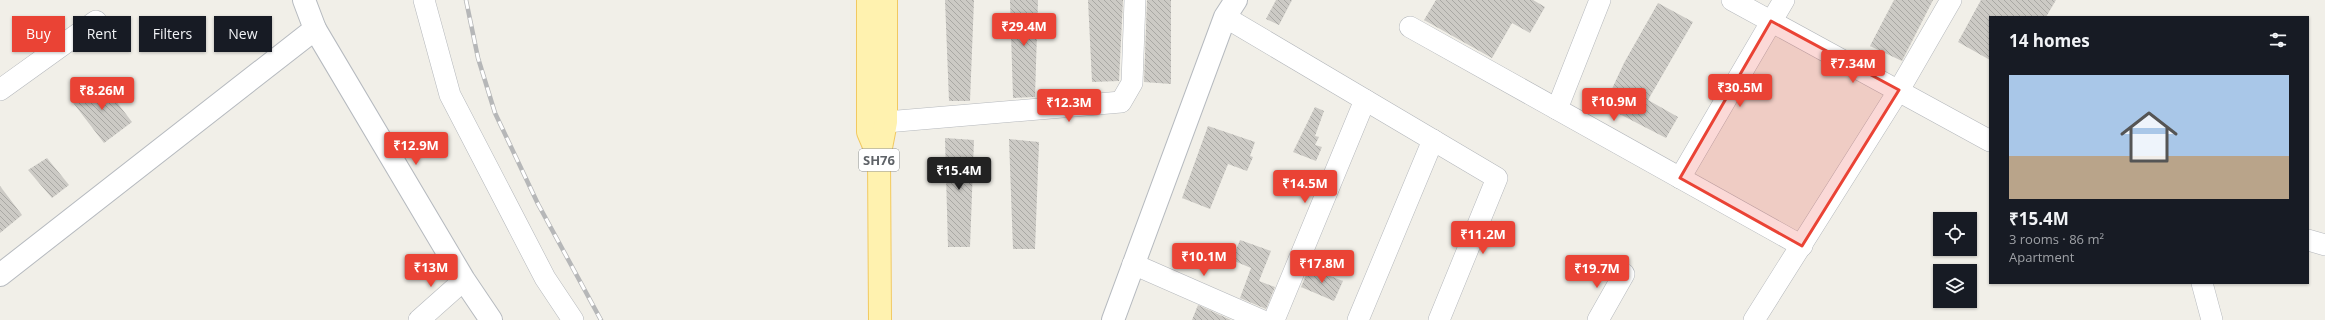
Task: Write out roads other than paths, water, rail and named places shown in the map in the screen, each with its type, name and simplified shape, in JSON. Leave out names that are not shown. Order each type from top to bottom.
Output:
[{"type":"main road","name":"SH76","points":[[868,0],[868,132],[879,158]]},
{"type":"main road","name":"SH76","points":[[880,320],[879,158],[886,122],[886,0]]},
{"type":"street","points":[[304,0],[315,29],[464,280],[491,320]]},
{"type":"street","points":[[424,0],[450,95],[545,278],[573,320]]},
{"type":"street","points":[[886,122],[1121,102],[1132,83],[1136,0]]},
{"type":"street","points":[[1557,109],[1600,0]]},
{"type":"street","points":[[1732,0],[1989,139]]},
{"type":"street","points":[[1680,178],[1784,0]]},
{"type":"street","points":[[1754,320],[1899,90],[1951,0]]},
{"type":"street","points":[[1113,320],[1230,8],[1365,100],[1497,178],[1439,320]]},
{"type":"street","points":[[1410,27],[1802,246]]},
{"type":"street","points":[[0,275],[315,29]]},
{"type":"street","points":[[0,90],[73,38]]},
{"type":"street","points":[[1274,320],[1365,100]]},
{"type":"street","points":[[1358,320],[1433,140]]},
{"type":"street","points":[[2309,240],[2325,246]]},
{"type":"street","points":[[1133,264],[1262,320]]},
{"type":"street","points":[[1598,320],[1624,274]]},
{"type":"street","points":[[420,320],[464,280]]},
{"type":"street","points":[[2202,284],[2212,320]]},
{"type":"railway","points":[[466,0],[478,58],[495,113],[538,204],[601,320]]}]
